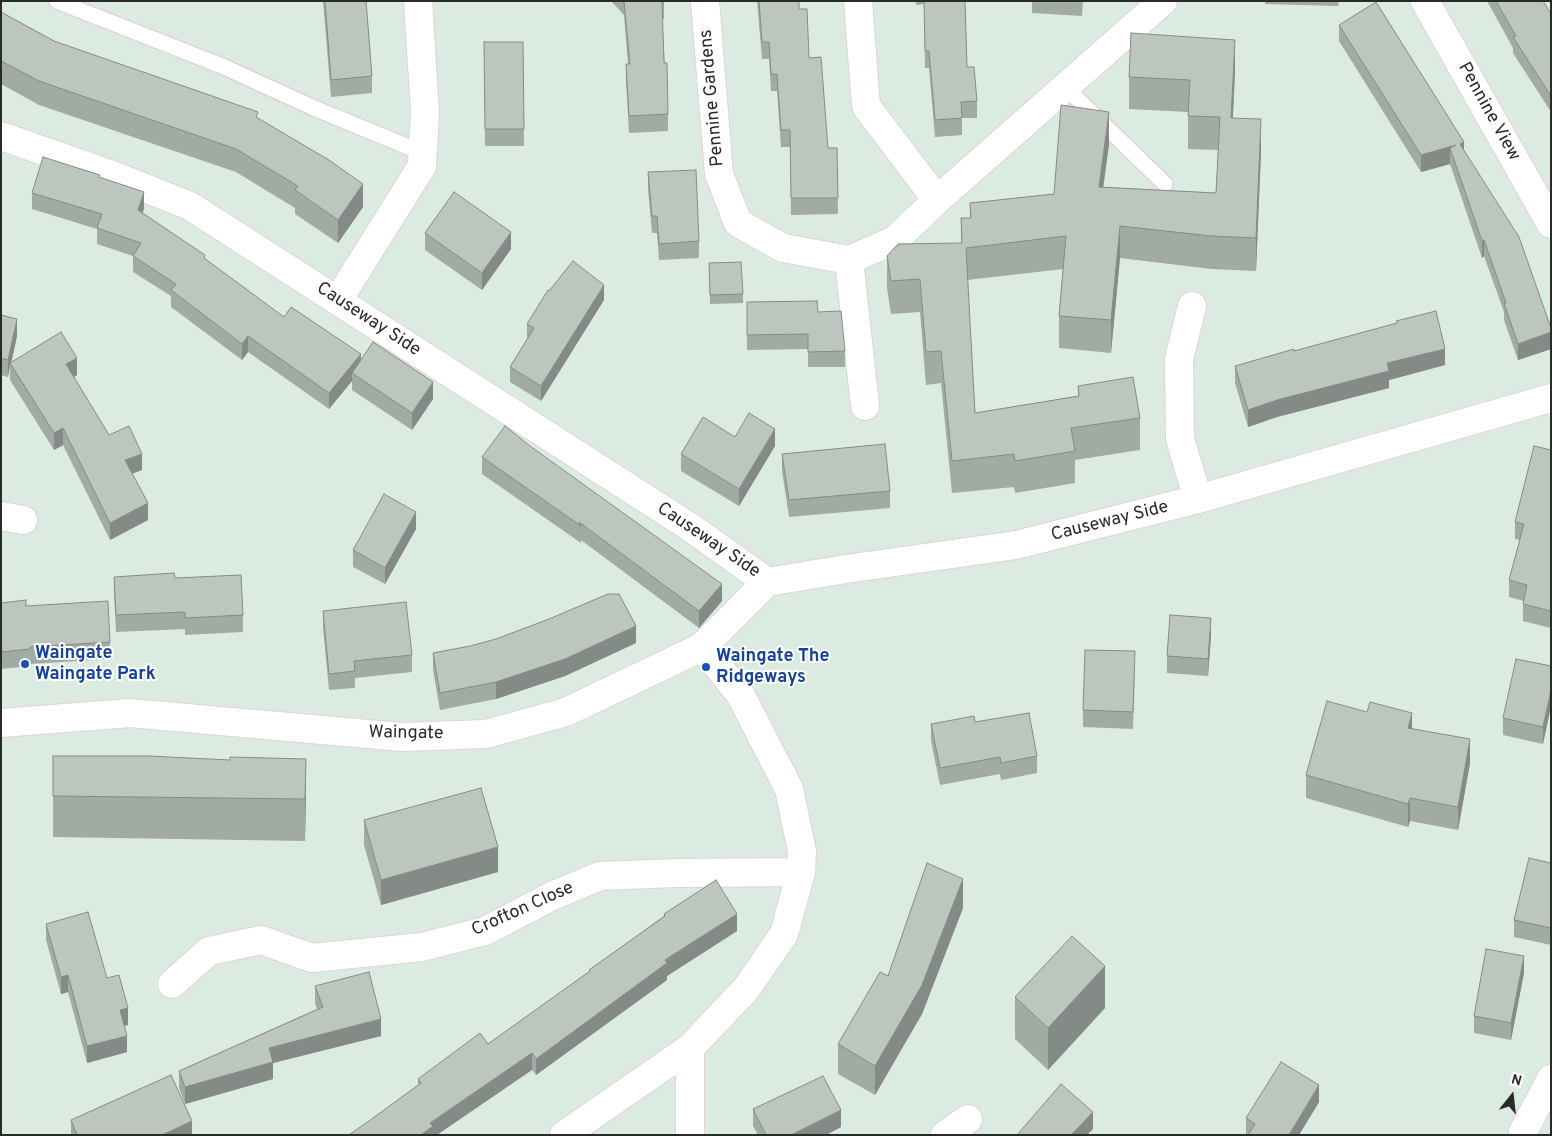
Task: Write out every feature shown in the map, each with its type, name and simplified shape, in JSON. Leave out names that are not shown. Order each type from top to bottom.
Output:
[{"type":"street","points":[[338,300],[422,166],[425,112],[418,1]]},
{"type":"street","name":"Pennine Gardens","points":[[705,1],[718,174],[738,223],[783,248],[849,260]]},
{"type":"street","points":[[858,1],[866,106],[938,200]]},
{"type":"street","points":[[865,406],[849,260],[896,240],[938,200],[1163,1]]},
{"type":"street","name":"Pennine View","points":[[1425,1],[1551,224]]},
{"type":"street","name":"Causeway Side","points":[[1,136],[115,176],[190,206],[690,527],[767,582],[846,568],[1016,545],[1198,499],[1551,398]]},
{"type":"street","points":[[1192,306],[1179,359],[1180,439],[1198,499]]},
{"type":"street","name":"Waingate","points":[[1,723],[130,713],[402,737],[486,734],[566,712],[702,648],[767,582]]},
{"type":"street","points":[[564,1135],[690,1048],[746,989],[784,934],[801,872],[802,851],[789,789],[740,694],[702,648]]},
{"type":"street","name":"Crofton Close","points":[[172,984],[210,951],[261,940],[312,958],[422,947],[484,931],[552,896],[600,876],[676,872],[801,872]]},
{"type":"street","points":[[690,1048],[690,1135]]},
{"type":"street","points":[[1524,1132],[1551,1079]]},
{"type":"street","points":[[945,1135],[968,1119]]},
{"type":"lane","points":[[57,1],[222,66],[314,108],[423,154]]},
{"type":"lane","points":[[1065,88],[1165,184]]},
{"type":"building","points":[[325,1],[366,1],[372,76],[331,80]]},
{"type":"building","points":[[624,1],[664,1],[662,2],[664,63],[667,63],[668,114],[629,116],[626,64],[630,64]]},
{"type":"building","points":[[759,1],[799,1],[799,9],[807,9],[809,58],[821,57],[828,148],[837,148],[838,198],[791,198],[790,130],[781,130],[777,74],[771,74],[769,42],[762,42]]},
{"type":"building","points":[[924,1],[965,1],[967,67],[974,67],[977,101],[961,102],[962,118],[935,120],[929,51],[925,51]]},
{"type":"building","points":[[1496,1],[1543,1],[1551,14],[1551,96],[1513,37],[1516,36]]},
{"type":"building","points":[[1376,2],[1464,142],[1460,144],[1519,237],[1551,332],[1518,344],[1504,303],[1506,303],[1484,240],[1482,241],[1450,148],[1456,145],[1421,155],[1339,25]]},
{"type":"building","points":[[1,12],[54,41],[258,112],[256,117],[329,160],[363,184],[338,220],[295,190],[298,186],[236,149],[39,81],[1,61]]},
{"type":"building","points":[[1131,33],[1235,40],[1231,118],[1261,119],[1256,238],[1211,236],[1120,226],[1111,320],[1059,316],[1066,236],[966,248],[975,413],[1079,396],[1078,386],[1133,377],[1140,418],[1071,428],[1075,451],[1015,461],[1014,454],[952,461],[941,351],[926,352],[920,279],[891,281],[887,256],[898,244],[962,243],[961,218],[971,218],[970,203],[1054,194],[1061,105],[1109,112],[1099,187],[1216,193],[1220,117],[1188,116],[1190,80],[1129,77]]},
{"type":"building","points":[[484,42],[523,42],[524,129],[485,129]]},
{"type":"building","points":[[43,157],[100,175],[99,177],[144,192],[138,210],[205,255],[204,258],[284,317],[291,307],[361,354],[329,393],[248,336],[242,344],[171,290],[176,284],[133,256],[141,243],[97,228],[102,214],[32,193]]},
{"type":"building","points":[[696,170],[699,241],[659,244],[657,216],[652,216],[648,172]]},
{"type":"building","points":[[454,192],[511,232],[482,273],[425,233]]},
{"type":"building","points":[[573,261],[604,285],[541,386],[510,367],[534,328],[527,324],[548,290]]},
{"type":"building","points":[[741,262],[743,294],[710,295],[709,263]]},
{"type":"building","points":[[817,301],[818,312],[841,311],[845,351],[808,352],[808,334],[747,335],[747,302]]},
{"type":"building","points":[[1436,311],[1445,349],[1387,363],[1389,371],[1277,400],[1248,410],[1235,366]]},
{"type":"building","points":[[1,315],[17,319],[8,360],[1,358]]},
{"type":"building","points":[[61,332],[77,358],[66,364],[109,435],[129,426],[142,454],[125,460],[148,503],[110,523],[63,428],[54,433],[10,363]]},
{"type":"building","points":[[373,342],[433,382],[412,413],[352,373]]},
{"type":"building","points":[[749,413],[775,429],[739,489],[681,454],[703,417],[735,437]]},
{"type":"building","points":[[505,426],[722,584],[699,611],[579,522],[581,526],[482,457]]},
{"type":"building","points":[[885,444],[890,491],[789,500],[782,454]]},
{"type":"building","points":[[1534,446],[1551,450],[1551,611],[1523,604],[1527,585],[1509,580],[1524,524],[1515,522]]},
{"type":"building","points":[[384,494],[416,512],[385,568],[353,550]]},
{"type":"building","points":[[174,573],[175,578],[241,575],[243,615],[185,618],[185,612],[116,615],[114,577]]},
{"type":"building","points":[[608,594],[619,594],[636,626],[565,659],[496,682],[440,693],[433,653],[496,639]]},
{"type":"building","points":[[26,600],[26,606],[108,601],[110,642],[30,647],[30,649],[1,652],[1,603]]},
{"type":"building","points":[[406,602],[412,655],[354,661],[355,671],[329,674],[323,611]]},
{"type":"building","points":[[1170,615],[1211,618],[1208,659],[1167,656]]},
{"type":"building","points":[[1085,650],[1135,651],[1133,712],[1083,710]]},
{"type":"building","points":[[1516,659],[1551,666],[1551,690],[1543,727],[1503,718]]},
{"type":"building","points":[[1327,701],[1367,712],[1370,702],[1412,713],[1408,728],[1470,739],[1458,807],[1410,798],[1408,804],[1306,775]]},
{"type":"building","points":[[1029,713],[1037,756],[1001,763],[1000,757],[940,768],[931,724],[974,716],[975,722]]},
{"type":"building","points":[[53,756],[149,756],[230,760],[230,757],[306,759],[305,799],[53,796]]},
{"type":"building","points":[[481,788],[498,847],[381,880],[364,820]]},
{"type":"building","points":[[1529,858],[1551,863],[1551,928],[1514,920]]},
{"type":"building","points":[[927,863],[963,879],[922,985],[875,1066],[838,1044],[880,972],[888,976]]},
{"type":"building","points":[[716,880],[737,914],[665,960],[667,963],[536,1059],[532,1053],[430,1123],[433,1126],[421,1135],[349,1135],[421,1083],[418,1079],[480,1033],[488,1044],[665,916],[664,914]]},
{"type":"building","points":[[88,912],[107,978],[119,975],[128,1008],[120,1010],[127,1036],[87,1046],[68,975],[61,977],[46,924]]},
{"type":"building","points":[[1072,936],[1105,966],[1048,1028],[1015,997]]},
{"type":"building","points":[[1486,949],[1524,956],[1511,1023],[1474,1016]]},
{"type":"building","points":[[369,972],[381,1019],[269,1048],[273,1062],[185,1087],[179,1071],[323,1007],[315,986]]},
{"type":"building","points":[[1281,1062],[1319,1085],[1289,1135],[1248,1135],[1255,1124],[1246,1118]]},
{"type":"building","points":[[171,1075],[192,1121],[162,1135],[77,1135],[71,1120]]},
{"type":"building","points":[[823,1076],[841,1110],[791,1135],[766,1135],[753,1109]]},
{"type":"building","points":[[1061,1084],[1093,1112],[1071,1135],[1017,1135]]},
{"type":"place","name":"Waingate Waingate Park","points":[[25,664]]},
{"type":"place","name":"Waingate The Ridgeways","points":[[706,667]]}]
